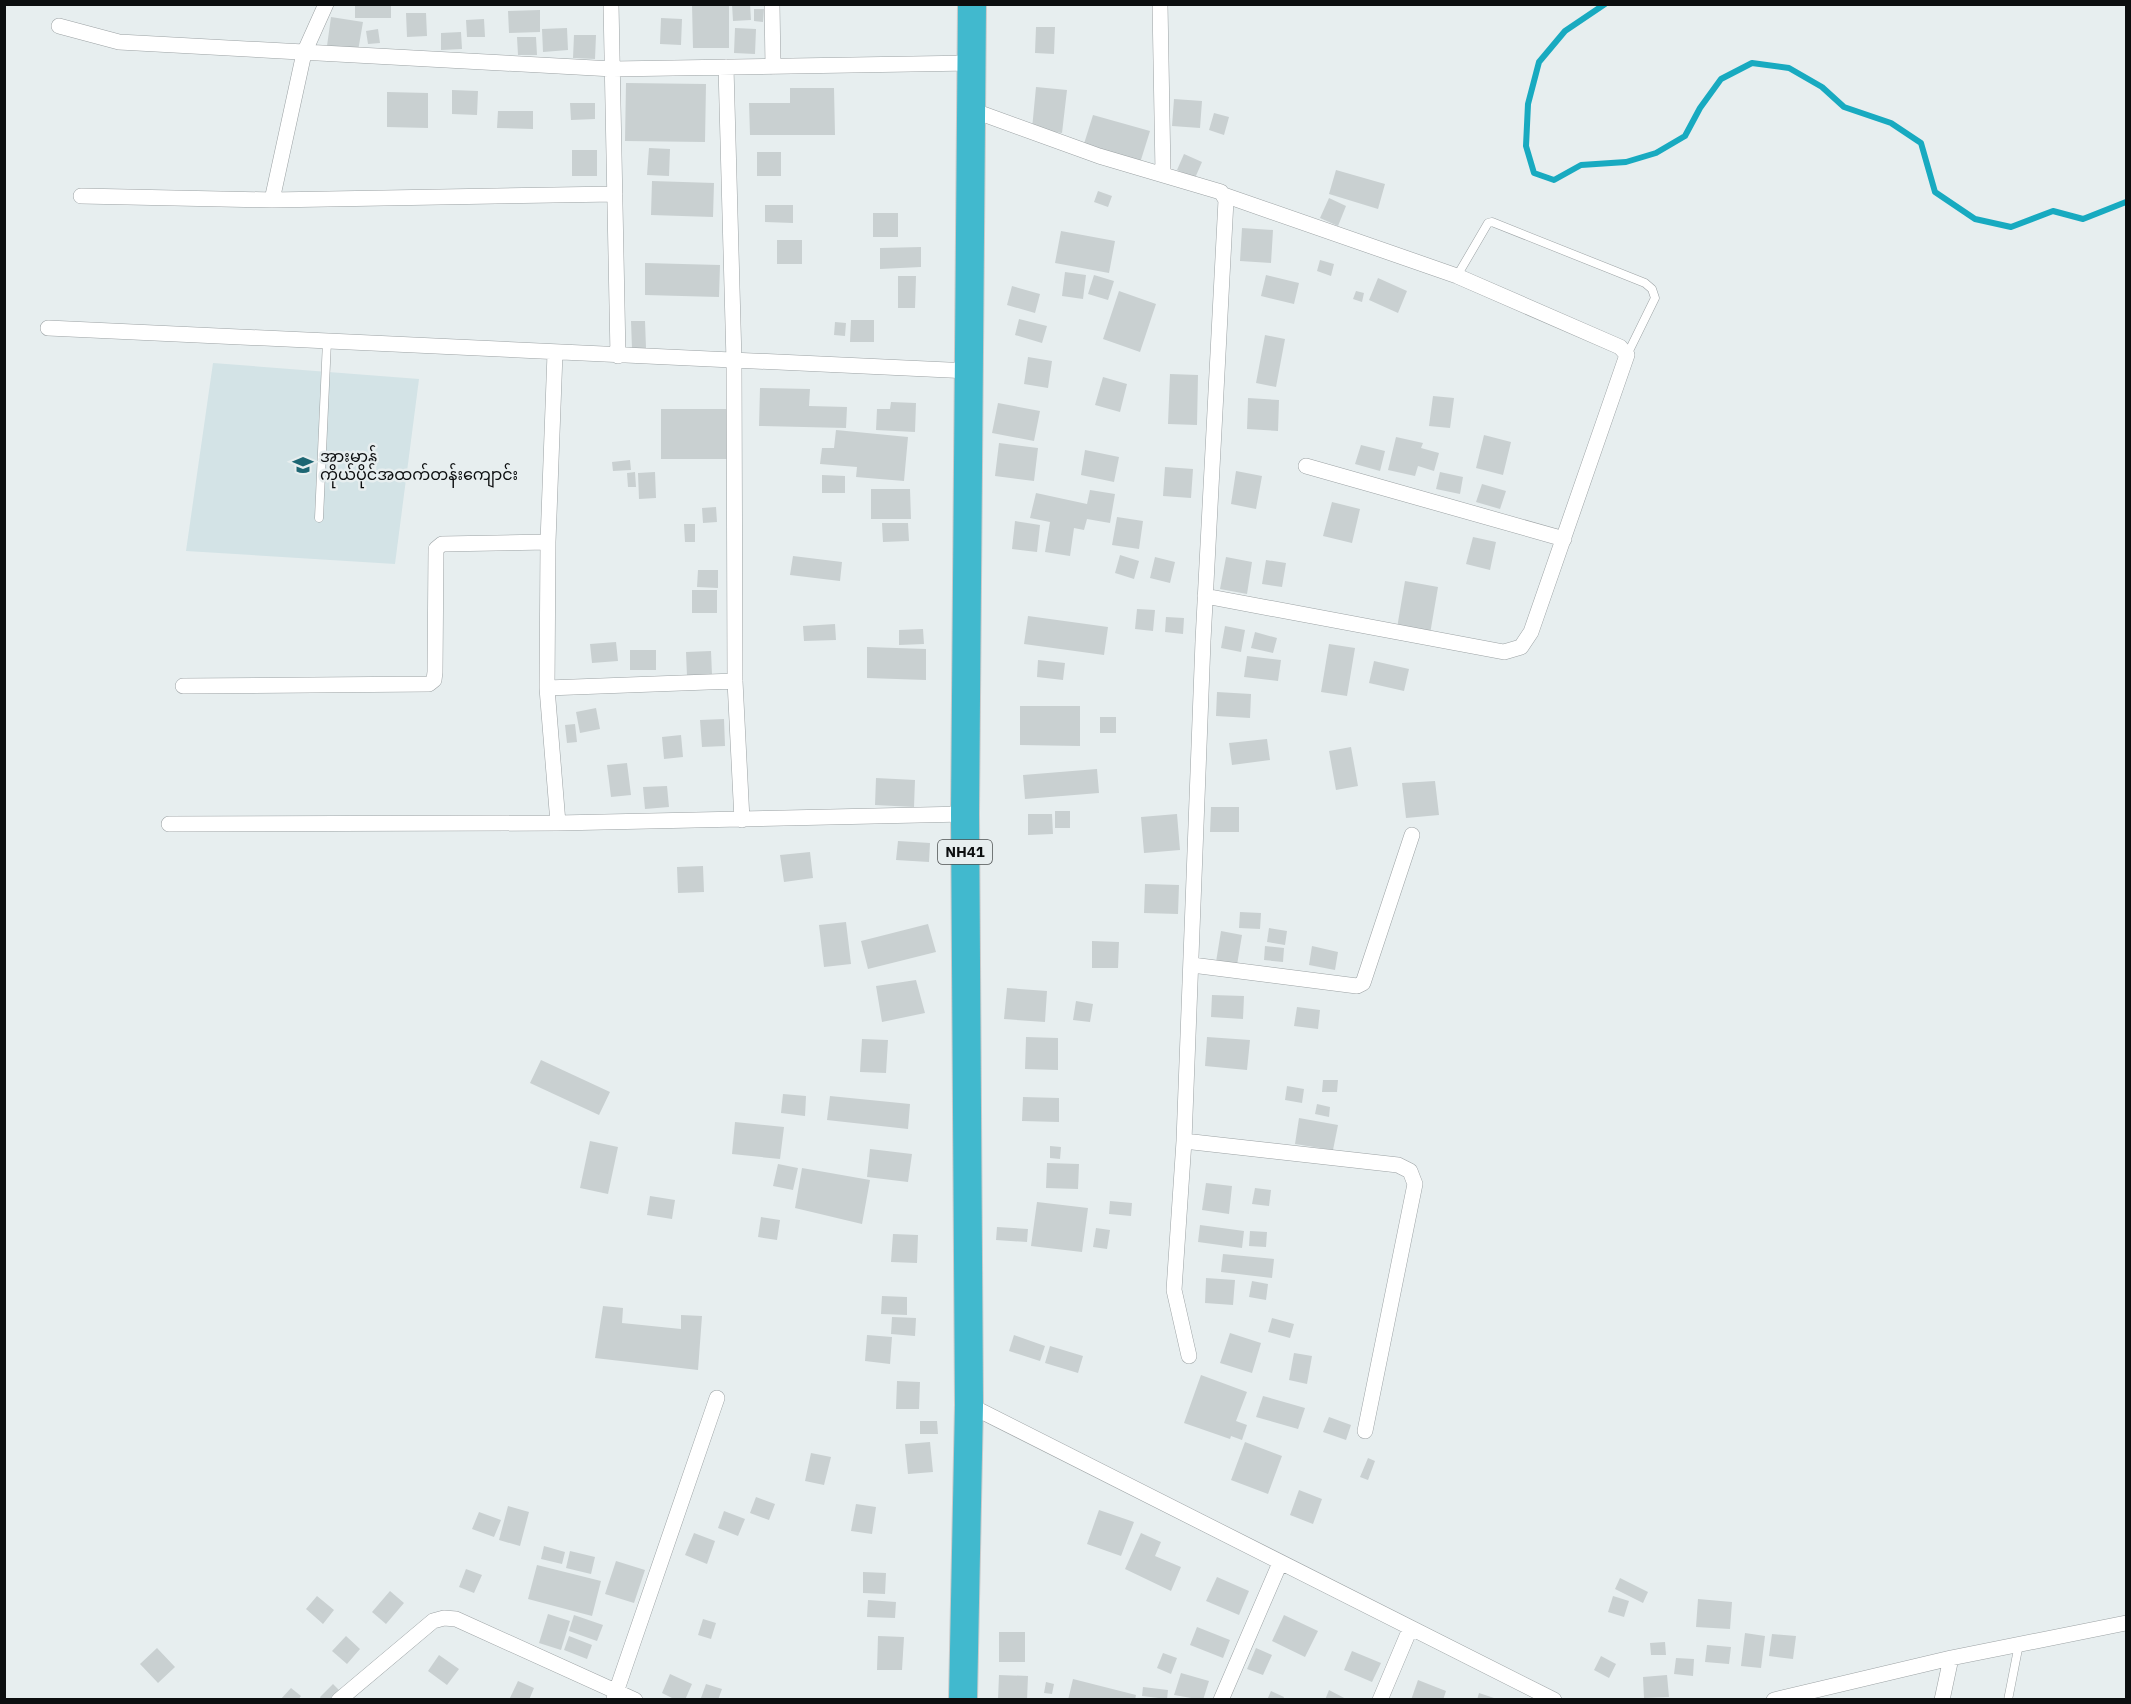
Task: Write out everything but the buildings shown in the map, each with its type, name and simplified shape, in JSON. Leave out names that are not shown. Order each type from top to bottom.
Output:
[{"type":"highway","name":"NH41","points":[[963,1700],[969,1404],[965,814],[972,4]]},
{"type":"street","points":[[272,200],[304,53],[326,4]]},
{"type":"street","points":[[611,4],[618,356]]},
{"type":"street","points":[[772,4],[773,67]]},
{"type":"street","points":[[1160,4],[1163,173]]},
{"type":"street","points":[[59,26],[119,42],[613,69],[972,63]]},
{"type":"street","points":[[726,67],[734,361],[735,681],[742,820]]},
{"type":"street","points":[[972,110],[1099,156],[1163,173],[1457,276],[1620,347],[1627,356],[1531,632],[1521,647],[1504,652],[1205,596]]},
{"type":"street","points":[[81,196],[272,200],[615,194]]},
{"type":"street","points":[[1189,1356],[1174,1290],[1184,1141],[1205,596],[1224,195]]},
{"type":"street","points":[[48,328],[970,371]]},
{"type":"street","points":[[555,352],[548,542],[547,688],[558,823]]},
{"type":"street","points":[[1306,466],[1564,539]]},
{"type":"street","points":[[183,686],[429,684],[434,680],[435,672],[436,549],[442,544],[548,542]]},
{"type":"street","points":[[547,688],[735,681]]},
{"type":"street","points":[[169,824],[558,823],[965,814]]},
{"type":"street","points":[[1192,965],[1357,986],[1363,983],[1412,835]]},
{"type":"street","points":[[1184,1141],[1398,1165],[1410,1171],[1414,1184],[1365,1431]]},
{"type":"street","points":[[615,1695],[717,1398]]},
{"type":"street","points":[[969,1404],[1410,1629],[1531,1695],[1554,1700]]},
{"type":"street","points":[[1221,1700],[1280,1563]]},
{"type":"street","points":[[339,1700],[433,1621],[444,1618],[456,1619],[615,1695],[635,1700]]},
{"type":"street","points":[[1774,1700],[1951,1658],[2127,1623]]},
{"type":"street","points":[[1380,1700],[1410,1629]]},
{"type":"street","points":[[1942,1700],[1951,1658]]},
{"type":"lane","points":[[1457,276],[1488,223],[1492,222],[1646,283],[1652,289],[1655,298],[1627,356]]},
{"type":"lane","points":[[319,518],[327,341]]},
{"type":"lane","points":[[2008,1700],[2019,1644]]},
{"type":"shaded area","name":"အားမာန် ကိုယ်ပိုင်အထက်တန်းကျောင်း","points":[[213,363],[419,379],[395,564],[186,551]]},
{"type":"waterway","points":[[1605,4],[1565,31],[1539,62],[1528,104],[1526,146],[1534,173],[1554,180],[1581,165],[1626,162],[1656,153],[1685,136],[1700,108],[1721,79],[1752,63],[1789,68],[1822,87],[1844,107],[1891,123],[1921,143],[1935,192],[1975,219],[2011,227],[2053,211],[2083,219],[2126,202]]},
{"type":"place","name":"အားမာန် ကိုယ်ပိုင်အထက်တန်းကျောင်း","points":[[303,465]]}]
